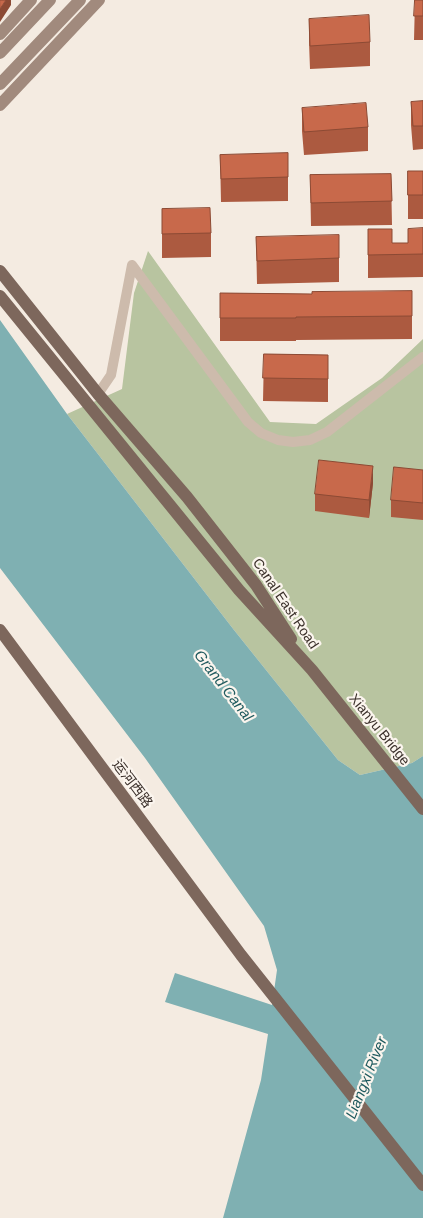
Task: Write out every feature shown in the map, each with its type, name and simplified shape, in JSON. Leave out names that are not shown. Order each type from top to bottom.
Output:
[{"type":"main road","points":[[0,34],[32,0]]},
{"type":"main road","points":[[0,53],[50,0]]},
{"type":"main road","points":[[0,84],[80,0]]},
{"type":"main road","points":[[0,105],[98,0]]},
{"type":"main road","name":"Canal East Road","points":[[0,271],[98,394],[187,497],[256,585],[312,670]]},
{"type":"main road","name":"Canal East Road","points":[[0,296],[239,590],[312,670]]},
{"type":"main road","name":"运河西路","points":[[0,630],[241,955],[423,1185]]},
{"type":"main road","name":"Xianyu Bridge","points":[[312,670],[423,809]]},
{"type":"street","points":[[98,394],[111,375],[132,265],[248,422],[261,433],[278,440],[294,442],[310,440],[327,432],[423,357]]},
{"type":"green space","points":[[148,251],[270,422],[316,424],[382,378],[423,339],[423,756],[412,763],[360,775],[338,760],[234,630],[67,414],[122,389],[134,293]]},
{"type":"water","points":[[0,320],[67,414],[234,630],[338,760],[360,775],[412,763],[423,756],[423,1218],[223,1218],[261,1080],[268,1034],[165,1002],[175,973],[272,1005],[277,970],[264,926],[145,758],[0,568]]},
{"type":"building","points":[[0,0],[6,0],[0,9]]},
{"type":"building","points":[[415,0],[423,0],[423,16],[414,16]]},
{"type":"building","points":[[369,15],[370,42],[310,46],[309,19]]},
{"type":"building","points":[[423,101],[423,126],[413,126],[411,102]]},
{"type":"building","points":[[366,103],[368,127],[304,132],[302,108]]},
{"type":"building","points":[[288,153],[288,177],[221,179],[220,155]]},
{"type":"building","points":[[408,171],[423,171],[423,195],[408,195]]},
{"type":"building","points":[[391,174],[392,201],[311,203],[310,175]]},
{"type":"building","points":[[210,208],[211,233],[162,234],[162,209]]},
{"type":"building","points":[[423,228],[423,254],[368,255],[368,229],[392,229],[392,243],[408,243],[408,229]]},
{"type":"building","points":[[339,235],[339,258],[257,261],[256,237]]},
{"type":"building","points":[[412,291],[412,316],[220,318],[220,293],[312,294],[312,292]]},
{"type":"building","points":[[264,354],[328,355],[328,379],[263,378]]},
{"type":"building","points":[[319,460],[373,466],[369,500],[315,494]]},
{"type":"building","points":[[394,467],[423,470],[423,503],[391,500]]},
{"type":"water label","name":"Grand Canal","points":[[223,686]]},
{"type":"water label","name":"Liangxi River","points":[[367,1078]]}]
